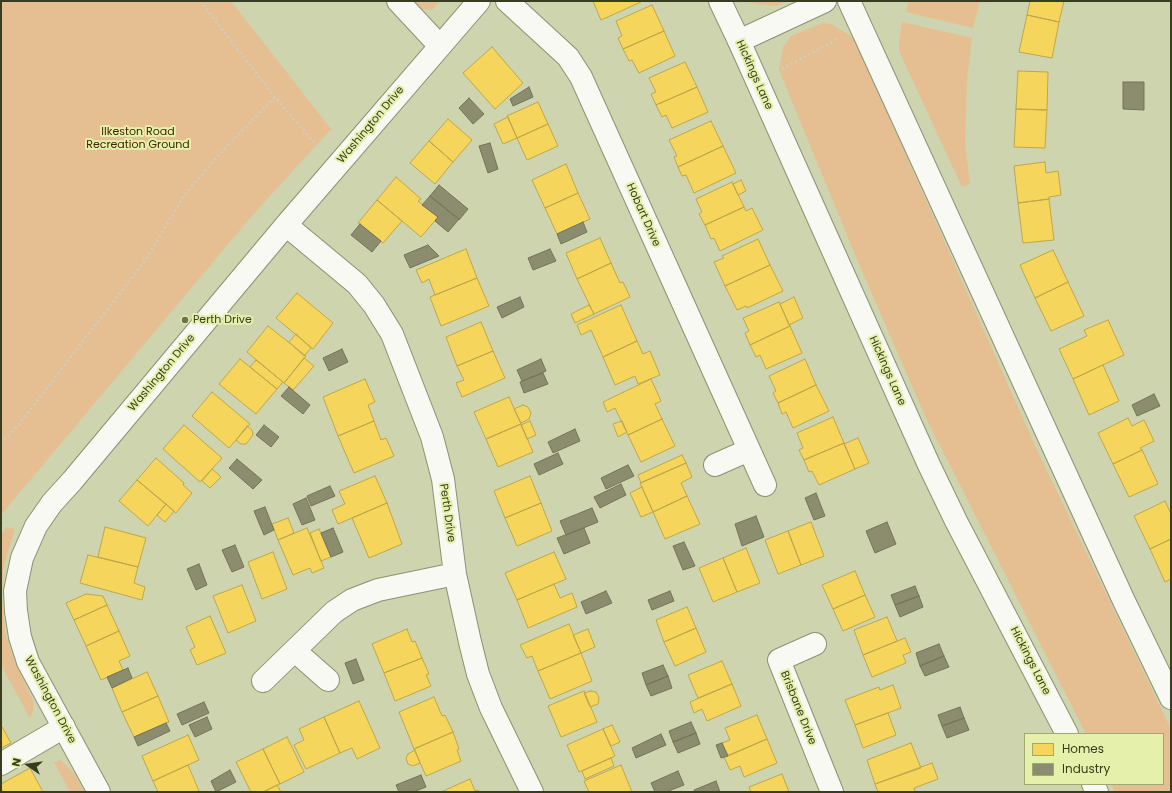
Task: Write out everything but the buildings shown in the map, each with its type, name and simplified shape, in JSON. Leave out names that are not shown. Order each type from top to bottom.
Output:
[{"type":"street","points":[[398,1],[439,45]]},
{"type":"street","name":"Washington Drive","points":[[99,792],[28,662],[20,638],[15,591],[22,558],[36,526],[52,503],[286,225],[478,1]]},
{"type":"street","name":"Hobart Drive","points":[[507,1],[568,57],[580,77],[765,486]]},
{"type":"street","name":"Hickings Lane","points":[[720,1],[929,465],[956,521],[1066,733]]},
{"type":"street","points":[[739,41],[825,1]]},
{"type":"street","points":[[849,1],[1124,601],[1171,698]]},
{"type":"street","name":"Perth Drive","points":[[286,225],[357,284],[374,304],[392,334],[432,437],[443,478],[455,574],[478,674],[491,708],[532,792]]},
{"type":"street","points":[[715,465],[749,450]]},
{"type":"street","points":[[264,681],[334,612],[352,600],[378,590],[455,574]]},
{"type":"street","name":"Brisbane Drive","points":[[815,644],[779,660],[832,792]]},
{"type":"street","points":[[295,650],[328,680]]},
{"type":"street","points":[[1,764],[64,727]]},
{"type":"path","points":[[200,1],[275,97],[335,167]]},
{"type":"path","points":[[975,212],[973,104],[974,70],[978,34],[986,1]]},
{"type":"path","points":[[1,443],[20,423],[146,259],[184,196],[215,159],[275,97]]},
{"type":"green space","name":"Ilkeston Road Recreation Ground","points":[[1,1],[231,1],[331,129],[250,218],[1,515]]},
{"type":"green space","points":[[408,1],[440,1],[432,10],[416,10]]},
{"type":"green space","points":[[748,1],[787,1],[776,6],[757,4]]},
{"type":"green space","points":[[908,1],[980,1],[973,28],[906,12]]},
{"type":"green space","points":[[902,22],[972,38],[967,81],[965,143],[970,184],[962,187],[899,51]]},
{"type":"green space","points":[[823,23],[831,24],[854,38],[1037,450],[1171,729],[1171,792],[1115,792],[1112,785],[1164,785],[1164,733],[1085,733],[925,416],[856,257],[779,70],[783,47],[791,36]]},
{"type":"green space","points":[[6,527],[15,529],[3,569],[2,598],[5,632],[13,657],[34,703],[30,718],[1,665],[1,536]]},
{"type":"green space","points":[[60,760],[75,774],[84,792],[70,792],[54,762]]},
{"type":"place","name":"Perth Drive","points":[[185,320]]}]
